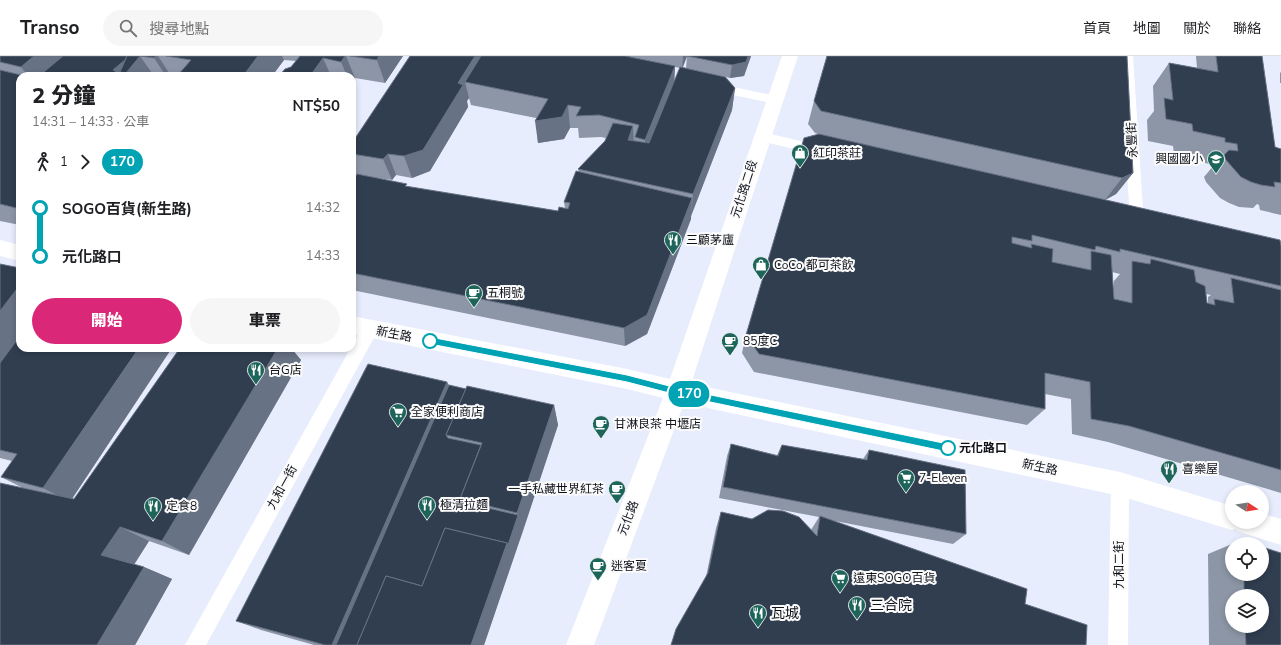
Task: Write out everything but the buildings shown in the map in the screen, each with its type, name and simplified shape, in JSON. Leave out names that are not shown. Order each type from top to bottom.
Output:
[{"type":"street","name":"元化路二段","points":[[677,391],[790,56]]},
{"type":"street","points":[[0,248],[16,251]]},
{"type":"street","name":"新生路","points":[[361,327],[627,378],[677,391],[1120,484],[1225,516]]},
{"type":"street","name":"元化路","points":[[580,645],[677,391]]},
{"type":"street","points":[[1269,529],[1281,532]]},
{"type":"lane","name":"永豐街","points":[[1127,56],[1137,224]]},
{"type":"lane","points":[[700,84],[776,100]]},
{"type":"lane","points":[[762,137],[838,155]]},
{"type":"lane","points":[[1122,221],[1152,228]]},
{"type":"lane","name":"九和一街","points":[[356,337],[361,327]]},
{"type":"lane","name":"九和一街","points":[[195,645],[348,352]]},
{"type":"lane","name":"九和二街","points":[[1118,645],[1120,484]]},
{"type":"bus line","name":"170","points":[[430,341],[627,378],[677,391],[948,448]]},
{"type":"place","name":"紅印茶莊","points":[[800,168]]},
{"type":"place","name":"興國國小","points":[[1216,174]]},
{"type":"place","name":"三顧茅廬","points":[[673,255]]},
{"type":"place","name":"CoCo 都可茶飲","points":[[761,280]]},
{"type":"place","name":"五桐號","points":[[474,308]]},
{"type":"place","name":"85度C","points":[[730,356]]},
{"type":"place","name":"台G店","points":[[256,385]]},
{"type":"place","name":"全家便利商店","points":[[398,427]]},
{"type":"place","name":"甘淋良茶 中壢店","points":[[601,439]]},
{"type":"place","name":"元化路口","points":[[948,448]]},
{"type":"place","name":"喜樂屋","points":[[1169,484]]},
{"type":"place","name":"7-Eleven","points":[[906,493]]},
{"type":"place","name":"一手私藏世界紅茶","points":[[617,504]]},
{"type":"place","name":"極清拉麵","points":[[427,520]]},
{"type":"place","name":"定食8","points":[[153,521]]},
{"type":"place","name":"迷客夏","points":[[598,581]]},
{"type":"place","name":"遠東SOGO百貨","points":[[840,593]]},
{"type":"place","name":"三合院","points":[[857,620]]},
{"type":"place","name":"瓦城","points":[[758,628]]}]
